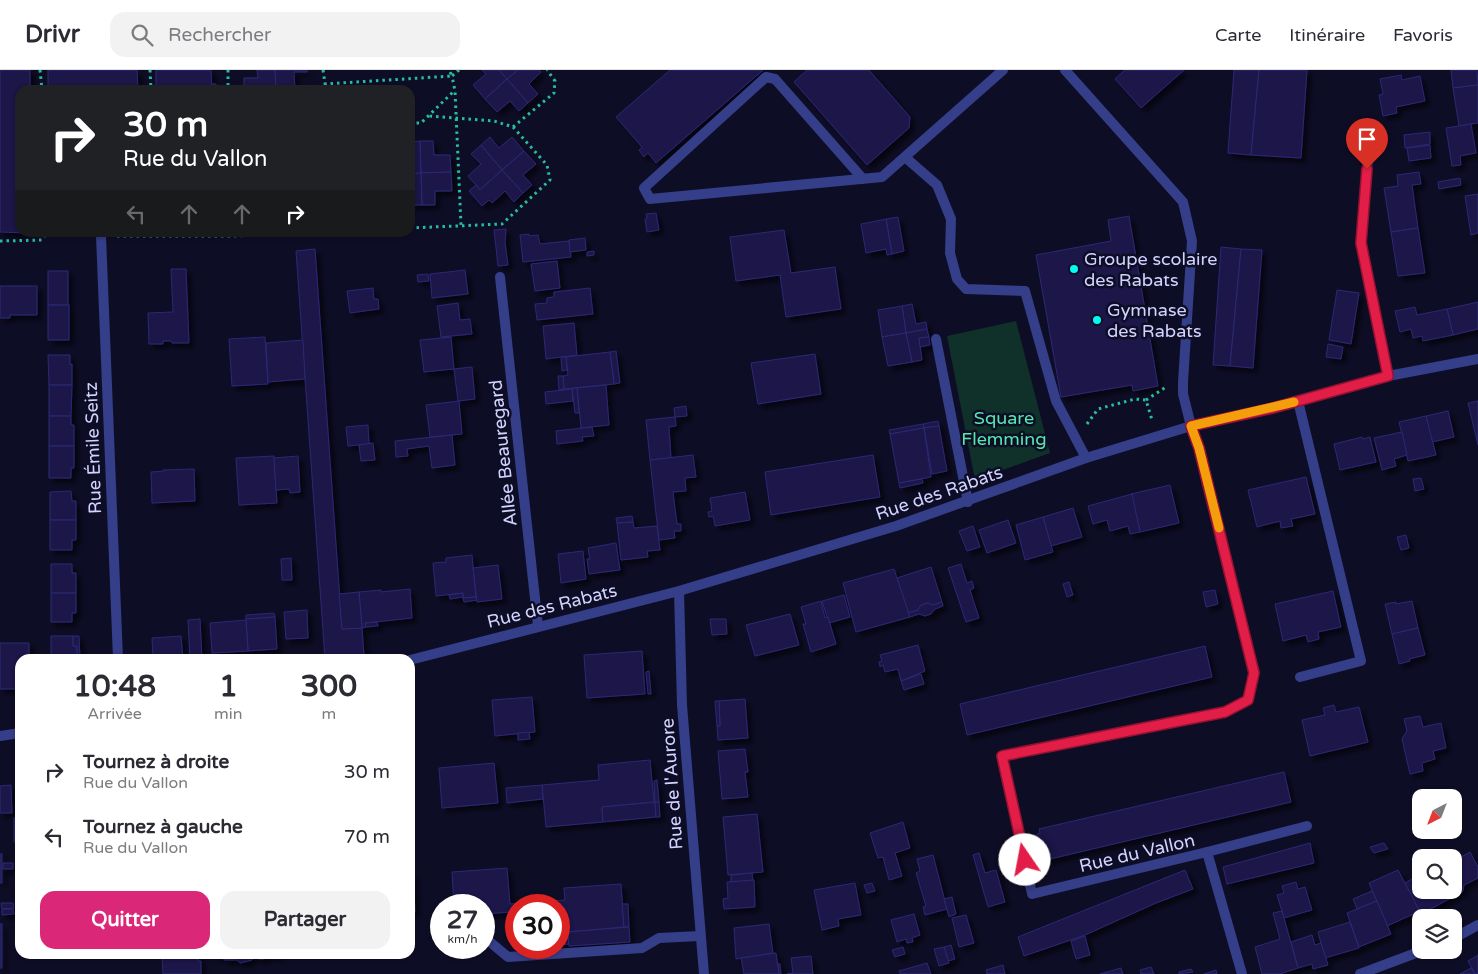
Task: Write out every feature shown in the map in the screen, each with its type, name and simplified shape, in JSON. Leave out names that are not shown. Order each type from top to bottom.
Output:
[{"type":"street","points":[[863,179],[775,79],[766,78],[644,188],[650,199],[863,179],[882,177],[906,158],[1003,70]]},
{"type":"street","points":[[1065,70],[1182,202],[1192,240],[1183,382],[1183,394],[1191,426]]},
{"type":"street","points":[[1370,134],[1361,243],[1388,376]]},
{"type":"street","points":[[906,158],[938,185],[951,219],[950,253],[957,279],[966,289],[1025,291],[1056,401],[1086,458]]},
{"type":"street","name":"Rue Émile Seitz","points":[[101,237],[118,654]]},
{"type":"street","name":"Allée Beauregard","points":[[500,277],[538,626]]},
{"type":"street","points":[[936,339],[968,502]]},
{"type":"street","name":"Rue des Rabats","points":[[415,659],[679,591],[896,526],[968,502],[1086,458],[1191,426],[1298,401],[1388,376],[1478,359]]},
{"type":"street","points":[[1298,401],[1360,662],[1300,677]]},
{"type":"street","name":"Rue du Vallon","points":[[1191,426],[1199,448],[1254,673],[1248,700],[1225,712],[1002,756],[1032,894],[1307,826]]},
{"type":"street","name":"Rue de l'Aurore","points":[[679,591],[682,705],[704,974]]},
{"type":"street","points":[[0,736],[15,734]]},
{"type":"street","name":"Rue du Vallon","points":[[1207,852],[1242,974]]},
{"type":"street","points":[[1462,934],[1478,925]]},
{"type":"street","points":[[495,946],[508,957],[642,948],[659,938],[700,936]]},
{"type":"street","points":[[1360,974],[1412,954]]},
{"type":"path","points":[[40,70],[42,85]]},
{"type":"path","points":[[150,70],[151,85]]},
{"type":"path","points":[[228,70],[228,85]]},
{"type":"path","points":[[323,70],[324,84],[452,76],[459,70]]},
{"type":"path","points":[[449,70],[455,91],[461,225]]},
{"type":"path","points":[[513,127],[554,93],[555,81],[547,70]]},
{"type":"path","points":[[415,123],[421,123],[455,91]]},
{"type":"path","points":[[415,228],[502,224],[550,180],[546,164],[513,127],[494,121],[428,116]]},
{"type":"path","points":[[0,241],[42,240],[44,237]]},
{"type":"path","points":[[1080,446],[1087,424],[1098,409],[1135,399],[1146,400],[1158,436]]},
{"type":"green space","name":"Square Flemming","points":[[1016,321],[1050,453],[975,480],[947,336]]},
{"type":"building","points":[[0,70],[30,70],[30,85],[15,85],[15,233],[0,232]]},
{"type":"building","points":[[48,70],[137,70],[138,85],[48,85]]},
{"type":"building","points":[[156,70],[211,70],[212,85],[156,85]]},
{"type":"building","points":[[257,70],[275,70],[276,85],[244,85],[244,78],[258,78]]},
{"type":"building","points":[[275,70],[307,70],[307,72],[294,72],[295,85],[276,85]]},
{"type":"building","points":[[482,70],[499,70],[507,79],[485,99],[473,85],[486,74]]},
{"type":"building","points":[[499,70],[518,70],[507,79]]},
{"type":"building","points":[[518,70],[539,70],[541,72],[529,84],[538,94],[528,103],[507,79]]},
{"type":"building","points":[[670,70],[763,70],[656,163],[648,153],[644,157],[639,150],[642,147],[616,117]]},
{"type":"building","points":[[807,70],[869,70],[910,117],[909,128],[867,165],[794,82]]},
{"type":"building","points":[[1125,70],[1184,70],[1141,108],[1115,79]]},
{"type":"building","points":[[1234,70],[1259,70],[1251,155],[1228,153]]},
{"type":"building","points":[[1259,70],[1307,70],[1301,158],[1251,155]]},
{"type":"building","points":[[1451,70],[1477,70],[1478,85],[1453,88]]},
{"type":"building","points":[[1401,75],[1402,80],[1420,76],[1425,101],[1396,107],[1397,113],[1383,116],[1379,95],[1383,94],[1380,79]]},
{"type":"building","points":[[507,79],[528,103],[519,111],[510,101],[497,112],[485,99]]},
{"type":"building","points":[[1478,85],[1478,123],[1459,126],[1453,88]]},
{"type":"building","points":[[1471,124],[1476,153],[1460,156],[1461,165],[1452,166],[1446,128]]},
{"type":"building","points":[[1430,132],[1430,144],[1405,148],[1404,135]]},
{"type":"building","points":[[490,137],[499,148],[512,137],[524,151],[502,170],[481,145]]},
{"type":"building","points":[[420,141],[433,141],[434,155],[450,155],[451,172],[421,173]]},
{"type":"building","points":[[420,141],[421,173],[415,174],[415,142]]},
{"type":"building","points":[[481,145],[502,170],[480,190],[468,176],[481,164],[471,154]]},
{"type":"building","points":[[1430,145],[1431,158],[1409,161],[1407,148]]},
{"type":"building","points":[[524,151],[536,164],[523,175],[532,185],[523,193],[502,170]]},
{"type":"building","points":[[502,170],[523,193],[514,202],[505,191],[492,203],[489,200],[482,206],[469,191],[476,185],[480,190]]},
{"type":"building","points":[[451,172],[452,191],[435,191],[435,205],[422,205],[421,173]]},
{"type":"building","points":[[1419,172],[1421,184],[1412,185],[1418,228],[1391,232],[1384,188],[1398,186],[1397,175]]},
{"type":"building","points":[[421,173],[422,205],[415,205],[415,174]]},
{"type":"building","points":[[1460,178],[1461,185],[1439,189],[1438,182]]},
{"type":"building","points":[[1478,194],[1478,233],[1471,235],[1465,196]]},
{"type":"building","points":[[656,213],[659,230],[647,232],[646,214]]},
{"type":"building","name":"Gymnase des Rabats","points":[[1129,216],[1158,386],[1133,391],[1132,385],[1061,397],[1036,255],[1111,241],[1108,220]]},
{"type":"building","points":[[898,217],[904,251],[892,254],[886,219]]},
{"type":"building","points":[[886,219],[892,254],[887,255],[886,249],[866,253],[861,224]]},
{"type":"building","points":[[1418,228],[1425,273],[1398,276],[1391,232]]},
{"type":"building","points":[[506,229],[505,243],[508,265],[498,266],[494,230]]},
{"type":"building","points":[[784,230],[791,273],[835,267],[841,309],[786,317],[780,275],[736,281],[730,237]]},
{"type":"building","points":[[529,234],[529,236],[538,235],[540,244],[569,241],[571,257],[523,262],[520,235]]},
{"type":"building","points":[[585,238],[586,250],[570,252],[569,240]]},
{"type":"building","points":[[1221,247],[1241,249],[1230,366],[1213,365]]},
{"type":"building","points":[[315,249],[342,629],[362,628],[364,654],[325,654],[296,251]]},
{"type":"building","points":[[1241,249],[1262,250],[1253,368],[1230,366]]},
{"type":"building","points":[[594,251],[594,255],[587,256],[587,252]]},
{"type":"building","points":[[557,261],[560,288],[535,291],[531,264]]},
{"type":"building","points":[[171,269],[186,269],[189,343],[163,341],[163,344],[149,344],[148,313],[173,312]]},
{"type":"building","points":[[465,270],[468,294],[432,298],[430,274]]},
{"type":"building","points":[[48,271],[68,271],[68,305],[48,305]]},
{"type":"building","points":[[428,274],[429,281],[418,282],[417,275]]},
{"type":"building","points":[[0,286],[37,286],[37,315],[10,315],[10,318],[0,318]]},
{"type":"building","points":[[373,288],[374,299],[378,299],[379,309],[350,313],[347,291]]},
{"type":"building","points":[[590,288],[593,314],[537,320],[535,304],[547,303],[547,298],[554,297],[554,292]]},
{"type":"building","points":[[1337,290],[1359,293],[1351,344],[1329,340]]},
{"type":"building","points":[[1478,302],[1478,329],[1453,335],[1447,309]]},
{"type":"building","points":[[458,303],[460,320],[470,319],[472,334],[441,337],[437,306]]},
{"type":"building","points":[[912,304],[916,324],[926,322],[927,329],[906,333],[902,306]]},
{"type":"building","points":[[48,305],[69,305],[69,340],[48,340]]},
{"type":"building","points":[[902,306],[906,333],[882,337],[878,310]]},
{"type":"building","points":[[1415,307],[1417,315],[1447,309],[1453,335],[1423,341],[1422,336],[1413,338],[1411,329],[1400,332],[1395,311]]},
{"type":"building","points":[[574,323],[577,355],[546,359],[543,326]]},
{"type":"building","points":[[927,329],[929,337],[919,338],[922,360],[912,362],[906,333]]},
{"type":"building","points":[[906,333],[912,362],[888,366],[882,337]]},
{"type":"building","points":[[265,337],[268,384],[232,386],[229,339]]},
{"type":"building","points":[[451,337],[454,369],[424,372],[420,340]]},
{"type":"building","points":[[929,337],[930,345],[920,347],[919,338]]},
{"type":"building","points":[[303,340],[305,379],[268,382],[266,343]]},
{"type":"building","points":[[1328,344],[1343,347],[1341,359],[1326,357]]},
{"type":"building","points":[[616,351],[620,383],[614,384],[610,352]]},
{"type":"building","points":[[610,352],[614,384],[564,389],[563,376],[568,375],[566,357]]},
{"type":"building","points":[[815,354],[821,394],[758,404],[751,363]]},
{"type":"building","points":[[48,355],[70,355],[72,385],[49,385]]},
{"type":"building","points":[[561,357],[566,357],[567,370],[562,371]]},
{"type":"building","points":[[472,367],[475,399],[458,401],[454,369]]},
{"type":"building","points":[[558,376],[563,376],[564,389],[559,390]]},
{"type":"building","points":[[49,385],[72,385],[71,416],[49,416]]},
{"type":"building","points":[[606,385],[609,425],[581,428],[577,388]]},
{"type":"building","points":[[577,388],[579,413],[575,413],[572,389]]},
{"type":"building","points":[[572,389],[573,401],[546,404],[545,392]]},
{"type":"building","points":[[459,401],[462,434],[430,437],[426,405]]},
{"type":"building","points":[[1478,401],[1478,445],[1468,403]]},
{"type":"building","points":[[686,406],[687,416],[675,417],[674,408]]},
{"type":"building","points":[[1448,411],[1454,437],[1432,442],[1426,416]]},
{"type":"building","points":[[49,416],[71,416],[71,425],[74,425],[74,446],[49,446]]},
{"type":"building","points":[[1426,416],[1436,455],[1408,461],[1399,422]]},
{"type":"building","points":[[675,417],[676,426],[669,427],[671,458],[650,460],[646,420]]},
{"type":"building","points":[[938,421],[939,426],[924,428],[923,424]]},
{"type":"building","points":[[923,424],[924,428],[890,434],[889,430]]},
{"type":"building","points":[[368,425],[369,444],[348,446],[346,427]]},
{"type":"building","points":[[939,426],[947,471],[932,474],[924,428]]},
{"type":"building","points":[[592,427],[594,436],[582,437],[583,441],[557,444],[556,431]]},
{"type":"building","points":[[924,428],[931,477],[899,483],[890,434]]},
{"type":"building","points":[[1402,432],[1407,455],[1394,459],[1396,466],[1382,470],[1374,438]]},
{"type":"building","points":[[452,435],[455,465],[432,468],[429,446],[407,449],[408,456],[396,457],[395,441]]},
{"type":"building","points":[[1362,437],[1363,439],[1370,437],[1376,462],[1340,470],[1334,444]]},
{"type":"building","points":[[373,443],[375,460],[361,461],[359,445]]},
{"type":"building","points":[[49,446],[74,446],[74,468],[71,468],[71,478],[49,478]]},
{"type":"building","points":[[693,455],[696,477],[685,478],[686,491],[673,492],[677,524],[681,524],[681,531],[674,531],[675,538],[659,540],[650,460]]},
{"type":"building","points":[[873,455],[880,497],[771,515],[765,472]]},
{"type":"building","points":[[274,456],[277,503],[239,505],[236,458]]},
{"type":"building","points":[[298,456],[300,492],[290,493],[289,489],[276,490],[274,458]]},
{"type":"building","points":[[194,469],[195,501],[152,503],[151,472]]},
{"type":"building","points":[[1306,477],[1315,514],[1291,519],[1293,526],[1281,528],[1280,521],[1257,527],[1248,490]]},
{"type":"building","points":[[1421,478],[1424,489],[1415,491],[1413,479]]},
{"type":"building","points":[[922,479],[923,483],[900,488],[899,483]]},
{"type":"building","points":[[1170,485],[1179,523],[1140,532],[1131,494]]},
{"type":"building","points":[[71,491],[72,501],[76,501],[76,520],[50,520],[50,492]]},
{"type":"building","points":[[745,492],[750,520],[715,526],[713,516],[709,517],[708,512],[712,511],[710,498]]},
{"type":"building","points":[[1132,494],[1140,532],[1130,534],[1128,526],[1110,531],[1107,520],[1093,524],[1088,506]]},
{"type":"building","points":[[1073,508],[1082,537],[1051,546],[1043,517]]},
{"type":"building","points":[[632,516],[633,522],[617,523],[616,518]]},
{"type":"building","points":[[1043,517],[1053,552],[1025,560],[1016,525]]},
{"type":"building","points":[[50,520],[76,520],[76,540],[72,540],[72,550],[50,550]]},
{"type":"building","points":[[1008,520],[1016,543],[987,553],[979,530]]},
{"type":"building","points":[[633,522],[634,528],[657,526],[660,550],[647,551],[648,557],[621,560],[617,523]]},
{"type":"building","points":[[973,526],[980,547],[967,551],[959,531]]},
{"type":"building","points":[[1406,535],[1409,548],[1401,550],[1397,537]]},
{"type":"building","points":[[616,543],[620,570],[589,574],[587,559],[590,559],[588,548]]},
{"type":"building","points":[[583,551],[586,579],[561,583],[558,554]]},
{"type":"building","points":[[472,555],[476,597],[463,598],[463,593],[436,596],[433,563],[446,562],[446,558]]},
{"type":"building","points":[[291,558],[292,580],[282,580],[281,559]]},
{"type":"building","points":[[51,564],[72,564],[72,573],[76,573],[76,593],[51,593]]},
{"type":"building","points":[[961,564],[967,583],[972,581],[974,588],[970,590],[979,618],[966,622],[948,568]]},
{"type":"building","points":[[498,565],[502,599],[477,602],[473,568]]},
{"type":"building","points":[[931,567],[942,602],[933,605],[928,603],[921,605],[918,610],[908,613],[897,578]]},
{"type":"building","points":[[894,569],[910,617],[856,632],[843,583]]},
{"type":"building","points":[[1069,582],[1073,595],[1067,597],[1063,584]]},
{"type":"building","points":[[410,589],[412,618],[365,623],[366,627],[362,628],[359,592]]},
{"type":"building","points":[[1215,590],[1218,604],[1206,607],[1203,592]]},
{"type":"building","points":[[1333,591],[1341,627],[1318,632],[1319,639],[1308,642],[1306,635],[1283,641],[1275,604]]},
{"type":"building","points":[[359,592],[362,628],[342,629],[339,594]]},
{"type":"building","points":[[51,593],[76,593],[76,613],[72,613],[72,622],[51,622]]},
{"type":"building","points":[[463,593],[463,597],[450,599],[449,595]]},
{"type":"building","points":[[844,595],[850,617],[829,623],[822,601]]},
{"type":"building","points":[[476,597],[477,600],[464,602],[463,598]]},
{"type":"building","points":[[821,601],[825,618],[828,617],[836,644],[811,652],[803,624],[806,624],[801,607]]},
{"type":"building","points":[[1412,601],[1418,628],[1392,634],[1385,604]]},
{"type":"building","points":[[942,602],[943,606],[925,616],[919,614],[910,617],[908,613],[918,610],[921,605],[928,603],[933,605]]},
{"type":"building","points":[[307,610],[308,638],[286,639],[284,612]]},
{"type":"building","points":[[274,613],[275,617],[246,619],[246,615]]},
{"type":"building","points":[[790,614],[799,645],[755,656],[746,625]]},
{"type":"building","points":[[275,617],[277,649],[248,651],[246,619]]},
{"type":"building","points":[[200,619],[202,654],[190,654],[188,620]]},
{"type":"building","points":[[710,619],[726,619],[727,634],[712,635]]},
{"type":"building","points":[[246,620],[248,651],[212,653],[210,623]]},
{"type":"building","points":[[377,622],[378,626],[366,627],[365,623]]},
{"type":"building","points":[[1418,628],[1425,655],[1399,664],[1392,634]]},
{"type":"building","points":[[51,636],[73,636],[73,646],[77,646],[77,654],[51,654]]},
{"type":"building","points":[[73,636],[79,636],[80,654],[77,654],[77,646],[73,646]]},
{"type":"building","points":[[181,636],[183,654],[153,654],[152,638]]},
{"type":"building","points":[[0,643],[29,643],[29,654],[15,654],[15,689],[0,689]]},
{"type":"building","points":[[918,645],[925,671],[901,681],[898,669],[885,672],[883,665],[880,667],[879,662],[882,661],[880,655]]},
{"type":"building","points":[[1205,646],[1212,677],[967,735],[960,704]]},
{"type":"building","points":[[642,651],[645,694],[587,698],[584,655]]},
{"type":"building","points":[[649,671],[651,694],[648,694],[646,672]]},
{"type":"building","points":[[921,674],[924,684],[904,690],[901,681]]},
{"type":"building","points":[[532,697],[535,732],[495,736],[492,700]]},
{"type":"building","points":[[745,699],[748,738],[718,740],[717,726],[720,726],[719,701]]},
{"type":"building","points":[[715,701],[719,701],[720,726],[717,726]]},
{"type":"building","points":[[1334,705],[1336,712],[1359,707],[1368,742],[1310,756],[1302,720],[1325,715],[1323,708]]},
{"type":"building","points":[[1420,716],[1423,727],[1441,723],[1446,748],[1433,751],[1435,759],[1422,763],[1423,771],[1410,774],[1402,739],[1407,731],[1404,719]]},
{"type":"building","points":[[529,732],[530,739],[518,740],[518,733]]},
{"type":"building","points":[[745,749],[748,772],[745,772],[748,797],[722,799],[718,751]]},
{"type":"building","points":[[650,760],[654,802],[602,807],[603,822],[546,827],[542,785],[599,780],[598,765]]},
{"type":"building","points":[[494,763],[498,803],[442,808],[439,768]]},
{"type":"building","points":[[1284,772],[1291,802],[1046,860],[1042,839],[1038,840],[1037,834],[1040,833],[1039,829]]},
{"type":"building","points":[[657,780],[659,802],[655,802],[654,781]]},
{"type":"building","points":[[11,785],[12,813],[0,813],[0,786]]},
{"type":"building","points":[[542,785],[543,799],[507,803],[506,788]]},
{"type":"building","points":[[655,802],[656,817],[603,822],[602,807]]},
{"type":"building","points":[[655,802],[659,802],[660,817],[656,817]]},
{"type":"building","points":[[757,814],[763,872],[728,875],[723,817]]},
{"type":"building","points":[[14,818],[15,818],[15,842]]},
{"type":"building","points":[[903,822],[910,848],[895,853],[902,876],[889,880],[883,857],[878,858],[870,833]]},
{"type":"building","points":[[1310,843],[1314,863],[1227,884],[1223,867]]},
{"type":"building","points":[[1384,843],[1388,849],[1374,853],[1370,847]]},
{"type":"building","points":[[1470,852],[1478,867],[1478,878],[1464,885],[1462,892],[1462,856]]},
{"type":"building","points":[[979,853],[985,873],[996,870],[1005,902],[988,907],[973,855]]},
{"type":"building","points":[[0,854],[2,854],[2,883],[0,883]]},
{"type":"building","points":[[933,855],[947,909],[925,915],[923,907],[926,906],[916,873],[920,871],[917,859]]},
{"type":"building","points":[[3,863],[13,863],[13,869],[3,869]]},
{"type":"building","points":[[507,868],[509,894],[505,894],[505,912],[495,913],[495,894],[453,894],[452,872]]},
{"type":"building","points":[[1185,870],[1193,889],[1156,903],[1085,935],[1024,956],[1018,937]]},
{"type":"building","points":[[1398,870],[1419,909],[1412,909],[1412,915],[1387,926],[1369,883]]},
{"type":"building","points":[[752,873],[753,881],[731,882],[731,875]]},
{"type":"building","points":[[1412,879],[1412,897],[1405,883]]},
{"type":"building","points":[[754,880],[755,907],[724,909],[723,899],[728,898],[727,882]]},
{"type":"building","points":[[1296,882],[1298,889],[1305,887],[1312,910],[1284,918],[1277,895],[1284,893],[1282,886]]},
{"type":"building","points":[[855,883],[861,915],[838,919],[839,926],[822,930],[814,890]]},
{"type":"building","points":[[872,883],[875,891],[867,893],[864,885]]},
{"type":"building","points":[[621,884],[624,927],[570,932],[570,894],[564,894],[564,888]]},
{"type":"building","points":[[1372,891],[1377,901],[1357,909],[1353,899]]},
{"type":"building","points":[[952,897],[956,914],[949,917],[944,899]]},
{"type":"building","points":[[1413,899],[1449,899],[1430,909],[1418,909]]},
{"type":"building","points":[[1377,901],[1391,934],[1359,947],[1347,913]]},
{"type":"building","points":[[1,903],[13,903],[14,908],[2,909]]},
{"type":"building","points":[[622,904],[628,904],[629,927],[624,927]]},
{"type":"building","points":[[2,909],[13,909],[14,914],[2,915]]},
{"type":"building","points":[[1282,911],[1298,968],[1280,974],[1262,974],[1255,947],[1280,939],[1273,913]]},
{"type":"building","points":[[914,914],[920,935],[912,938],[913,942],[907,943],[906,939],[897,942],[891,920]]},
{"type":"building","points":[[966,915],[974,943],[959,947],[952,918]]},
{"type":"building","points":[[1350,922],[1359,948],[1325,958],[1318,932]]},
{"type":"building","points":[[0,924],[2,924],[2,968],[0,968]]},
{"type":"building","points":[[769,924],[773,953],[736,959],[734,928]]},
{"type":"building","points":[[629,927],[630,942],[570,946],[570,932]]},
{"type":"building","points":[[1312,935],[1315,945],[1321,943],[1328,965],[1313,969],[1312,964],[1298,968],[1291,942]]},
{"type":"building","points":[[1085,936],[1090,955],[1076,959],[1071,941]]},
{"type":"building","points":[[951,945],[955,959],[948,961],[944,947]]},
{"type":"building","points":[[903,947],[905,954],[895,957],[892,950]]},
{"type":"building","points":[[944,947],[949,963],[939,966],[934,949]]},
{"type":"building","points":[[776,953],[779,974],[744,974],[741,958]]},
{"type":"building","points":[[1478,955],[1478,974],[1475,974],[1468,961]]},
{"type":"building","points":[[811,956],[813,974],[787,974],[793,973],[791,958]]},
{"type":"building","points":[[162,959],[198,959],[198,961],[201,961],[201,974],[163,974]]},
{"type":"building","points":[[252,959],[240,963],[237,960],[224,960]]},
{"type":"building","points":[[927,963],[931,974],[900,974],[899,971]]},
{"type":"building","points":[[778,964],[780,964],[781,974],[779,974]]},
{"type":"building","points":[[1003,965],[1005,974],[987,974],[986,970]]},
{"type":"building","points":[[1151,967],[1154,974],[1141,974],[1140,970]]},
{"type":"building","points":[[1121,968],[1123,974],[1100,974]]},
{"type":"building","points":[[1471,968],[1475,974],[1460,974]]},
{"type":"building","points":[[1191,969],[1193,972],[1179,974],[1179,972]]},
{"type":"building","points":[[1216,970],[1217,974],[1204,974]]},
{"type":"slow traffic","points":[[1219,528],[1199,448],[1191,426],[1294,402]]},
{"type":"place","name":"Groupe scolaire des Rabats","points":[[1074,269]]},
{"type":"place","name":"Gymnase des Rabats","points":[[1097,320]]},
{"type":"route","points":[[1025,860],[1002,756],[1225,712],[1248,700],[1254,673],[1199,448],[1191,426],[1273,408],[1388,376],[1361,243],[1367,169]]}]
